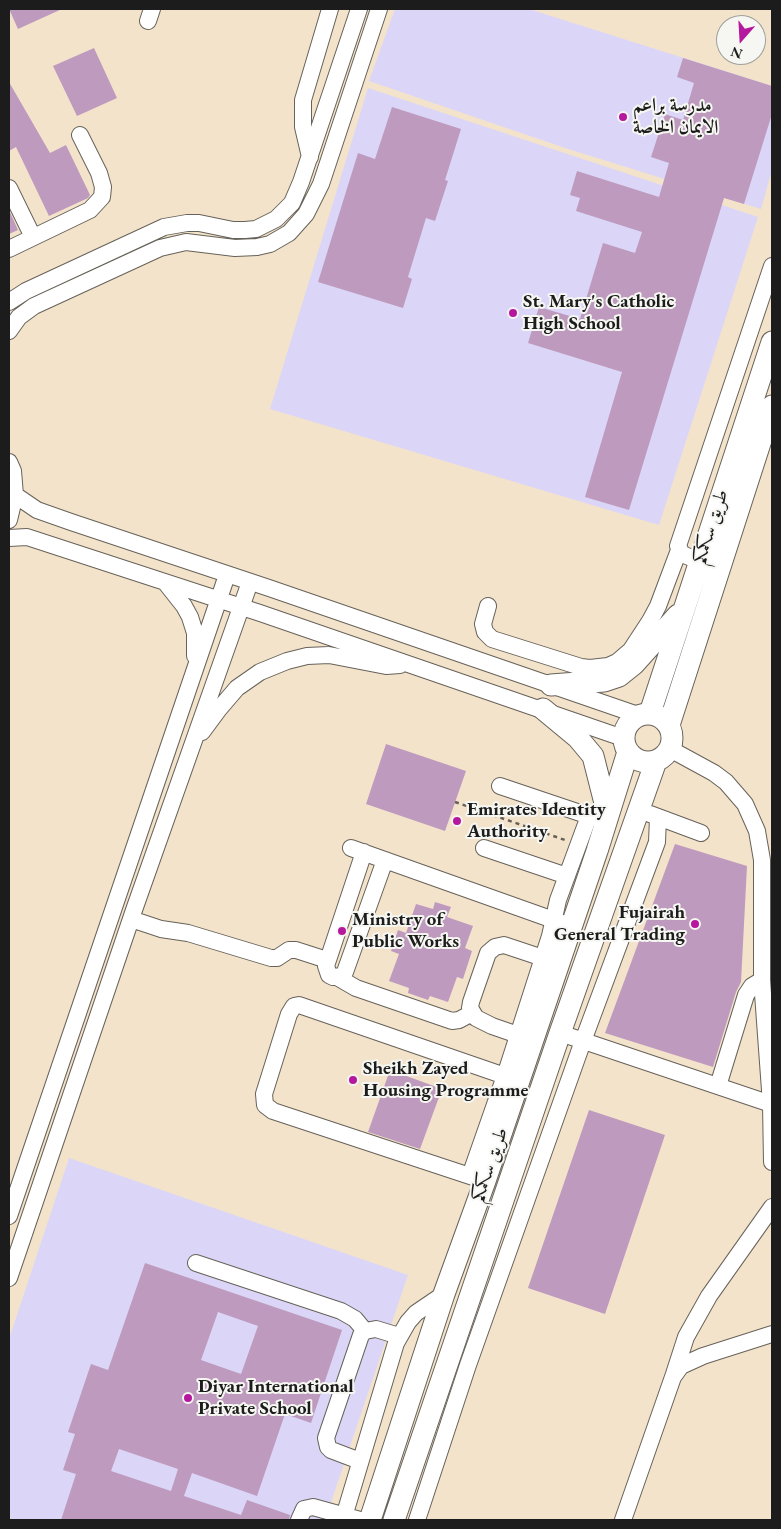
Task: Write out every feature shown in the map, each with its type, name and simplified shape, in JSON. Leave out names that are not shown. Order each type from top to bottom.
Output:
[{"type":"main road","name":"طريق سكمكم","points":[[644,714],[684,607],[772,342]]},
{"type":"main road","name":"طريق سكمكم","points":[[668,725],[767,438],[772,406]]},
{"type":"main road","points":[[551,686],[604,681],[619,676],[634,664],[684,607]]},
{"type":"main road","points":[[543,709],[578,738],[593,756],[601,818]]},
{"type":"main road","points":[[644,714],[660,717],[668,725],[672,736],[663,755],[644,762],[637,760],[626,745],[625,728],[628,723],[644,714]]},
{"type":"main road","name":"طريق سكمكم","points":[[370,1520],[444,1294],[477,1179],[562,923],[626,745]]},
{"type":"main road","name":"طريق سكمكم","points":[[394,1520],[560,1033],[648,813],[663,755]]},
{"type":"street","points":[[310,157],[303,127],[303,100],[330,9]]},
{"type":"street","points":[[9,302],[26,291],[164,227],[199,223],[233,230],[244,230],[267,225],[276,219],[292,203],[301,182],[359,9]]},
{"type":"street","points":[[9,331],[20,317],[34,306],[160,248],[186,242],[235,248],[257,247],[280,239],[298,226],[314,202],[321,184],[379,9]]},
{"type":"street","points":[[9,249],[90,210],[102,197],[103,186],[99,173],[80,135]]},
{"type":"street","points":[[9,188],[33,238]]},
{"type":"street","points":[[488,606],[483,624],[485,632],[492,639],[581,667],[608,666],[617,662],[630,650],[658,606],[679,550],[680,541],[772,266]]},
{"type":"street","points":[[9,462],[13,471],[15,495],[9,520]]},
{"type":"street","points":[[15,495],[37,510],[551,686],[644,714]]},
{"type":"street","points":[[9,538],[27,537],[241,607],[543,709],[626,745]]},
{"type":"street","points":[[679,550],[686,557],[699,561]]},
{"type":"street","points":[[9,1216],[227,575]]},
{"type":"street","points":[[165,582],[184,606],[192,623],[195,644],[195,671]]},
{"type":"street","points":[[9,1278],[132,914],[250,582]]},
{"type":"street","points":[[191,748],[232,693],[248,679],[273,665],[296,658],[317,655],[340,656],[386,666],[407,663]]},
{"type":"street","points":[[663,755],[714,773],[726,782],[745,804],[755,824],[761,846],[762,980],[771,1104],[772,1162]]},
{"type":"street","points":[[500,786],[601,818],[578,844],[566,876],[556,906],[562,923]]},
{"type":"street","points":[[648,813],[701,832]]},
{"type":"street","points":[[418,1520],[468,1366],[583,1041],[657,842],[648,813]]},
{"type":"street","points":[[484,848],[566,876]]},
{"type":"street","points":[[472,1013],[459,1020],[452,1021],[356,988],[326,971],[358,850],[562,923]]},
{"type":"street","points":[[338,977],[342,976],[347,969],[384,860]]},
{"type":"street","points":[[132,914],[161,929],[188,933],[271,958],[277,958],[289,950],[296,950],[328,960]]},
{"type":"street","points":[[505,1076],[304,1005],[294,1006],[289,1014],[263,1099],[268,1109],[477,1179],[505,1076],[543,958],[552,931],[562,923]]},
{"type":"street","points":[[518,1034],[492,1026],[476,1018],[472,1013],[471,1002],[486,957],[491,950],[504,946],[543,958]]},
{"type":"street","points":[[718,1086],[746,995],[752,986],[762,980]]},
{"type":"street","points":[[560,1033],[771,1104]]},
{"type":"street","points":[[623,1520],[686,1338],[709,1296],[772,1207]]},
{"type":"street","points":[[196,1263],[341,1311],[355,1319],[365,1331]]},
{"type":"street","points":[[298,1520],[301,1512],[309,1507],[318,1508],[349,1519],[360,1461],[399,1336],[416,1314],[444,1294]]},
{"type":"street","points":[[360,1461],[332,1450],[328,1447],[326,1438],[358,1340],[365,1331],[376,1329],[399,1336]]},
{"type":"street","points":[[673,1377],[681,1366],[703,1356],[772,1334]]},
{"type":"path","points":[[455,802],[578,844]]},
{"type":"shaded area","name":"مدرسة براعم الايمان الخاصة","points":[[395,9],[529,9],[772,86],[772,170],[761,209],[565,148],[369,81]]},
{"type":"shaded area","name":"St. Mary's Catholic High School","points":[[368,88],[758,217],[659,525],[270,409]]},
{"type":"shaded area","name":"Diyar International Private School","points":[[69,1158],[408,1275],[325,1520],[9,1520],[9,1339]]},
{"type":"building","points":[[9,9],[62,9],[18,29]]},
{"type":"building","points":[[94,48],[117,98],[77,116],[53,66]]},
{"type":"building","points":[[683,58],[772,86],[772,114],[744,204],[724,198],[629,510],[585,497],[622,372],[528,343],[539,307],[580,319],[603,243],[635,253],[642,232],[576,211],[580,198],[570,195],[577,171],[659,197],[669,163],[651,157],[665,114],[683,120],[694,83],[677,77]]},
{"type":"building","points":[[9,82],[50,153],[66,145],[90,195],[88,198],[49,216],[16,147],[9,151]]},
{"type":"building","points":[[392,107],[461,129],[445,180],[448,181],[435,221],[426,218],[408,277],[412,279],[403,308],[318,282],[358,153],[375,159]]},
{"type":"building","points":[[9,210],[18,230],[9,234]]},
{"type":"building","points":[[386,744],[466,771],[445,831],[366,804]]},
{"type":"building","name":"Fujairah General Trading","points":[[675,844],[747,866],[741,982],[736,992],[713,1067],[605,1033]]},
{"type":"building","points":[[435,902],[451,907],[447,917],[473,926],[465,948],[472,951],[463,979],[457,977],[448,1002],[430,996],[428,1000],[408,993],[409,988],[389,981],[399,954],[391,951],[398,930],[406,933],[416,904],[433,909]]},
{"type":"building","points":[[390,1070],[442,1089],[420,1149],[368,1132]]},
{"type":"building","points":[[589,1110],[665,1135],[605,1314],[528,1288]]},
{"type":"building","points":[[145,1263],[342,1330],[311,1423],[285,1414],[257,1496],[192,1473],[184,1496],[241,1515],[247,1500],[290,1515],[289,1520],[61,1520],[76,1474],[63,1470],[75,1434],[68,1432],[91,1364],[108,1370]],"holes":[[[218,1312],[258,1326],[241,1374],[201,1360]],[[119,1449],[178,1469],[171,1491],[111,1471]]]},
{"type":"place","name":"مدرسة براعم الايمان الخاصة","points":[[623,117]]},
{"type":"place","name":"St. Mary's Catholic High School","points":[[513,313]]},
{"type":"place","name":"Emirates Identity Authority","points":[[457,821]]},
{"type":"place","name":"Fujairah General Trading","points":[[695,924]]},
{"type":"place","name":"Ministry of Public Works","points":[[342,931]]},
{"type":"place","name":"Sheikh Zayed Housing Programme","points":[[353,1080]]},
{"type":"place","name":"Diyar International Private School","points":[[188,1398]]}]
